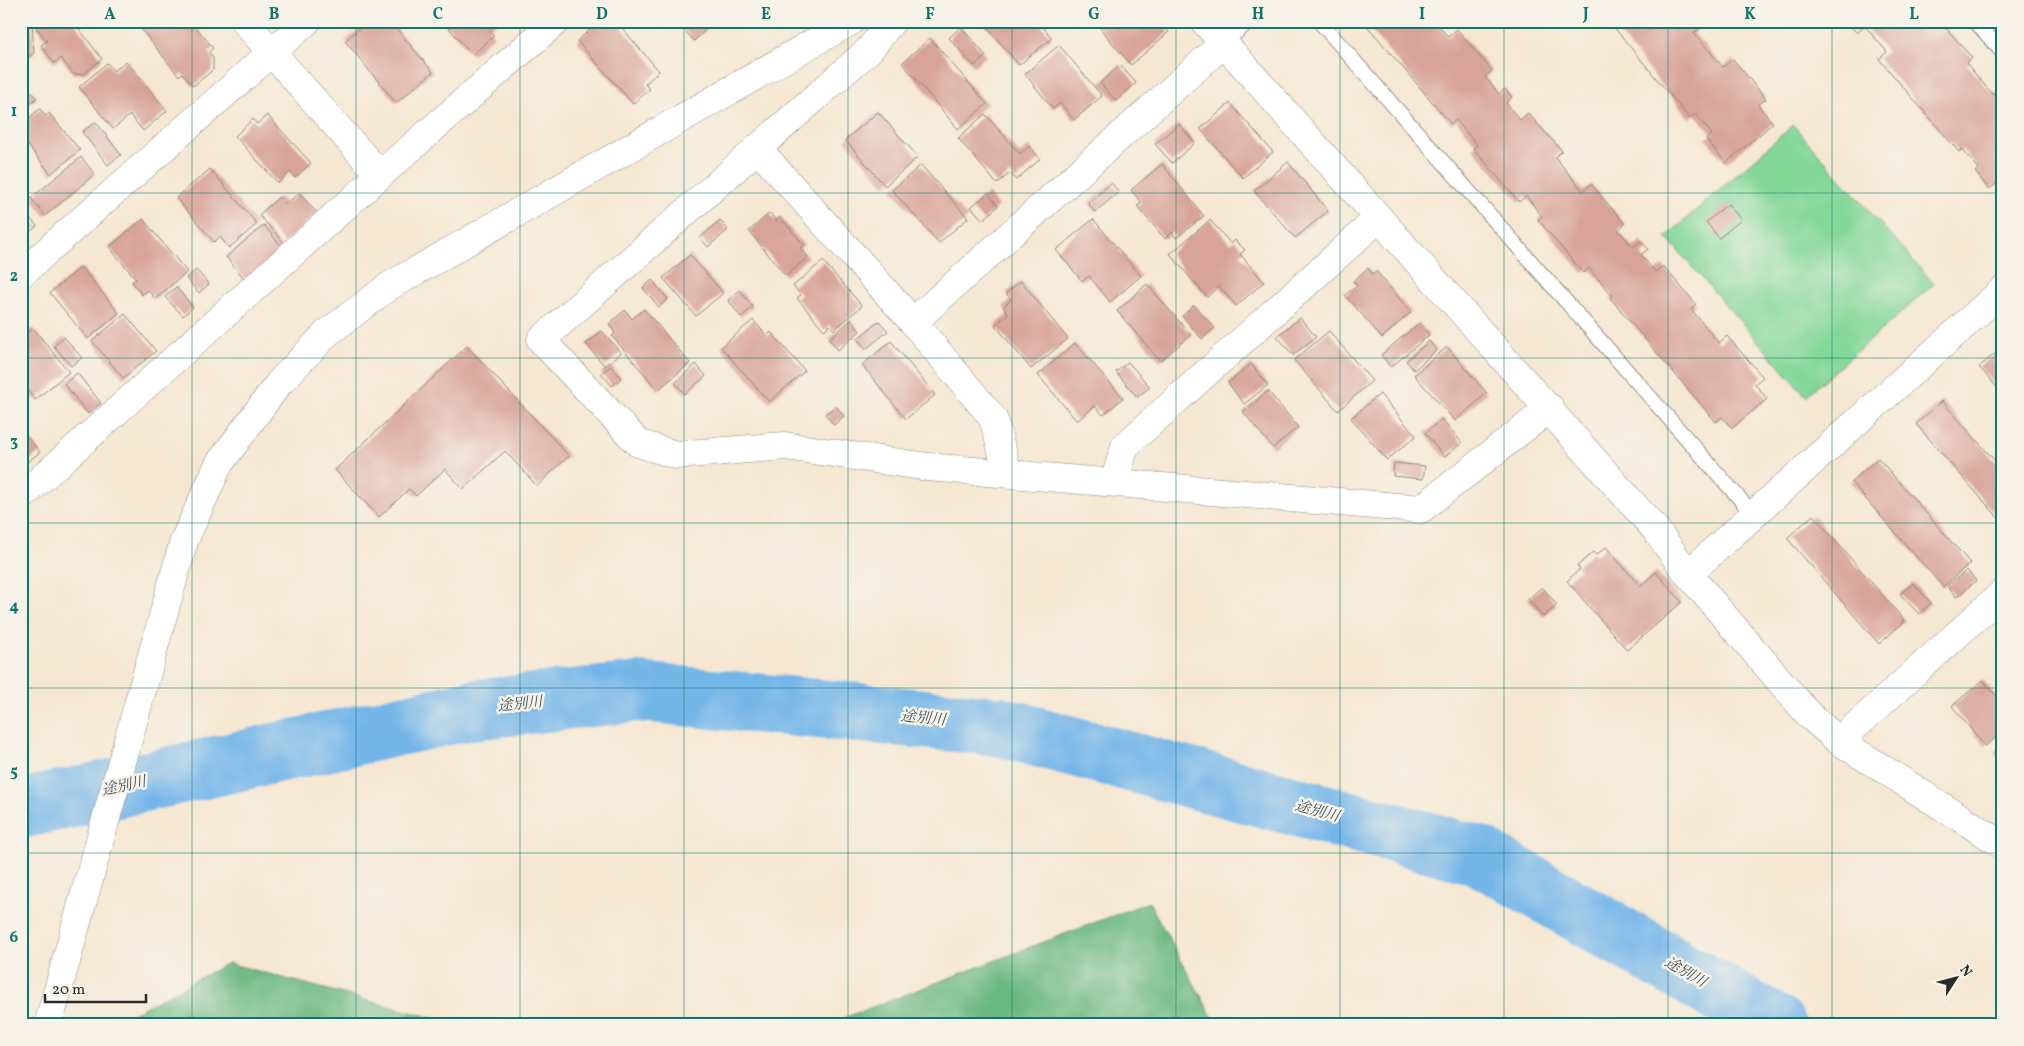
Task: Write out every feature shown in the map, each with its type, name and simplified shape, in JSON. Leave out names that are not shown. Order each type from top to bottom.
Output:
[{"type":"street","points":[[244,21],[380,175]]},
{"type":"street","points":[[21,274],[307,21]]},
{"type":"street","points":[[21,497],[380,175],[556,21]]},
{"type":"street","points":[[48,1025],[184,541],[218,464],[279,383],[326,334],[388,287],[851,21]]},
{"type":"street","points":[[892,21],[869,50],[540,340],[638,443],[676,455],[785,446],[928,467],[1421,509],[1550,408]]},
{"type":"street","points":[[1204,21],[1550,408],[1656,530],[1688,574],[1810,716],[1839,741],[2003,846]]},
{"type":"street","points":[[913,322],[1224,43]]},
{"type":"street","points":[[757,148],[913,322],[992,418],[1008,473]]},
{"type":"street","points":[[1114,482],[1125,446],[1379,218]]},
{"type":"street","points":[[1688,574],[2003,290]]},
{"type":"street","points":[[1839,741],[2003,593]]},
{"type":"lane","points":[[1224,43],[1250,21]]},
{"type":"lane","points":[[1319,21],[1754,515]]},
{"type":"lane","points":[[1975,21],[2003,53]]},
{"type":"green space","points":[[1793,125],[1934,284],[1806,396],[1666,237]]},
{"type":"green space","points":[[1149,902],[1217,1025],[825,1025]]},
{"type":"green space","points":[[228,963],[459,1025],[111,1025]]},
{"type":"building","points":[[21,21],[32,21],[34,53],[21,64]]},
{"type":"building","points":[[44,21],[73,21],[102,59],[84,74],[73,74],[61,58],[54,63],[41,45],[47,41],[36,27]]},
{"type":"building","points":[[153,21],[191,21],[213,48],[209,52],[213,58],[213,70],[193,86],[182,73],[179,76],[142,30]]},
{"type":"building","points":[[368,21],[390,21],[433,72],[396,103],[345,41]]},
{"type":"building","points":[[443,21],[498,21],[489,29],[494,36],[472,55]]},
{"type":"building","points":[[600,21],[616,21],[659,71],[645,84],[650,89],[633,104],[577,41]]},
{"type":"building","points":[[677,21],[715,21],[694,41]]},
{"type":"building","points":[[982,21],[1038,21],[1052,38],[1019,65]]},
{"type":"building","points":[[1094,21],[1160,21],[1169,32],[1131,65]]},
{"type":"building","points":[[1363,21],[1435,21],[1448,37],[1457,29],[1492,71],[1485,77],[1499,94],[1505,89],[1512,97],[1506,103],[1520,120],[1528,113],[1562,151],[1555,157],[1583,191],[1591,184],[1625,224],[1618,230],[1633,247],[1641,241],[1648,249],[1641,255],[1655,272],[1663,266],[1696,304],[1691,309],[1719,343],[1727,336],[1763,377],[1755,384],[1767,399],[1732,428],[1722,417],[1716,422],[1610,298],[1613,296],[1589,268],[1583,273],[1538,220],[1542,216],[1526,196],[1519,202],[1473,148],[1477,145],[1456,120],[1451,124]]},
{"type":"building","points":[[1616,21],[1696,21],[1701,27],[1694,33],[1723,67],[1733,59],[1766,99],[1758,105],[1773,123],[1726,163],[1706,139],[1712,134],[1695,114],[1690,119],[1612,25]]},
{"type":"building","points":[[1846,21],[1927,21],[1932,26],[1940,21],[1972,58],[1966,63],[1993,95],[1999,89],[2003,94],[2003,192],[1996,184],[1989,189],[1975,172],[1979,169],[1962,149],[1959,152],[1879,59],[1887,52],[1865,26],[1857,33]]},
{"type":"building","points":[[961,27],[986,56],[974,66],[949,38]]},
{"type":"building","points":[[930,38],[987,104],[958,129],[902,63]]},
{"type":"building","points":[[1059,45],[1102,96],[1074,120],[1060,103],[1053,109],[1025,74]]},
{"type":"building","points":[[126,61],[167,111],[143,131],[130,115],[113,129],[79,87],[107,63],[114,71]]},
{"type":"building","points":[[1120,65],[1136,83],[1116,101],[1100,83]]},
{"type":"building","points":[[21,80],[37,98],[21,110]]},
{"type":"building","points":[[1230,103],[1273,152],[1243,178],[1200,129]]},
{"type":"building","points":[[40,109],[46,116],[49,113],[80,150],[51,174],[21,137],[21,124]]},
{"type":"building","points":[[878,112],[918,157],[885,186],[845,140]]},
{"type":"building","points":[[985,114],[1020,154],[1029,146],[1040,159],[1016,180],[1010,173],[997,184],[958,138]]},
{"type":"building","points":[[267,115],[311,163],[295,178],[290,172],[278,183],[235,136],[253,119],[257,124]]},
{"type":"building","points":[[96,122],[121,155],[108,165],[82,132]]},
{"type":"building","points":[[1179,124],[1195,143],[1172,163],[1155,144]]},
{"type":"building","points":[[81,157],[95,174],[45,216],[31,198]]},
{"type":"building","points":[[1288,162],[1328,211],[1295,238],[1254,191]]},
{"type":"building","points":[[1162,164],[1204,216],[1176,238],[1172,232],[1165,239],[1137,206],[1142,203],[1131,190]]},
{"type":"building","points":[[921,165],[968,218],[939,243],[892,190]]},
{"type":"building","points":[[210,169],[257,224],[229,248],[220,237],[214,242],[176,198]]},
{"type":"building","points":[[1111,183],[1119,192],[1095,212],[1088,203]]},
{"type":"building","points":[[299,193],[317,213],[284,243],[259,215],[279,197],[286,204]]},
{"type":"building","points":[[988,193],[998,206],[983,220],[971,207]]},
{"type":"building","points":[[1728,204],[1741,220],[1719,238],[1706,222]]},
{"type":"building","points":[[770,213],[776,221],[780,217],[804,245],[800,248],[808,257],[786,276],[749,231]]},
{"type":"building","points":[[27,215],[37,226],[21,239],[21,220]]},
{"type":"building","points":[[143,219],[187,272],[155,299],[148,290],[142,295],[132,282],[136,279],[109,247]]},
{"type":"building","points":[[1093,219],[1141,276],[1110,302],[1089,276],[1082,281],[1056,250]]},
{"type":"building","points":[[720,220],[728,230],[708,247],[700,238]]},
{"type":"building","points":[[1210,220],[1231,244],[1235,240],[1245,250],[1240,254],[1264,282],[1236,306],[1219,286],[1207,297],[1170,254]]},
{"type":"building","points":[[264,225],[286,252],[248,283],[226,257]]},
{"type":"building","points":[[690,255],[723,293],[696,316],[663,278]]},
{"type":"building","points":[[823,261],[862,306],[834,330],[830,325],[824,330],[797,298],[801,295],[793,286]]},
{"type":"building","points":[[81,267],[119,313],[88,339],[50,293]]},
{"type":"building","points":[[1368,268],[1372,274],[1376,271],[1411,312],[1382,338],[1345,295],[1357,286],[1353,281]]},
{"type":"building","points":[[196,270],[209,284],[199,293],[186,278]]},
{"type":"building","points":[[652,280],[668,299],[659,307],[643,288]]},
{"type":"building","points":[[1021,281],[1068,339],[1031,369],[995,325],[1008,314],[1003,307],[1011,300],[1006,293]]},
{"type":"building","points":[[1147,284],[1191,335],[1160,361],[1117,311]]},
{"type":"building","points":[[176,287],[193,307],[183,316],[165,297]]},
{"type":"building","points":[[740,290],[753,307],[741,317],[728,300]]},
{"type":"building","points":[[1194,305],[1215,328],[1202,339],[1182,316]]},
{"type":"building","points":[[644,309],[690,363],[658,390],[612,336],[615,333],[609,324],[625,310],[632,319]]},
{"type":"building","points":[[125,314],[156,351],[123,378],[92,341]]},
{"type":"building","points":[[1300,318],[1316,337],[1293,355],[1277,336]]},
{"type":"building","points":[[753,320],[767,336],[771,332],[805,371],[769,402],[721,347]]},
{"type":"building","points":[[851,320],[860,331],[838,350],[829,339]]},
{"type":"building","points":[[879,321],[888,331],[866,349],[857,339]]},
{"type":"building","points":[[1419,323],[1429,335],[1391,367],[1381,355]]},
{"type":"building","points":[[33,328],[69,372],[35,400],[21,383],[21,337]]},
{"type":"building","points":[[602,331],[621,353],[605,366],[586,344]]},
{"type":"building","points":[[1329,331],[1372,381],[1338,411],[1294,360]]},
{"type":"building","points":[[64,337],[82,358],[71,366],[54,346]]},
{"type":"building","points":[[891,341],[935,395],[906,419],[862,365]]},
{"type":"building","points":[[1429,341],[1437,350],[1414,370],[1406,361]]},
{"type":"building","points":[[1075,343],[1123,398],[1103,415],[1095,406],[1077,421],[1038,375]]},
{"type":"building","points":[[467,346],[569,456],[537,486],[505,451],[463,489],[445,469],[416,496],[409,489],[379,517],[335,470]]},
{"type":"building","points":[[1447,347],[1487,393],[1455,421],[1414,375]]},
{"type":"building","points":[[2003,347],[2003,394],[1979,367]]},
{"type":"building","points":[[1128,362],[1150,387],[1137,397],[1116,372]]},
{"type":"building","points":[[696,364],[706,376],[685,394],[675,383]]},
{"type":"building","points":[[1251,364],[1268,385],[1244,404],[1228,383]]},
{"type":"building","points":[[611,366],[621,378],[612,386],[601,373]]},
{"type":"building","points":[[77,373],[101,403],[88,414],[64,384]]},
{"type":"building","points":[[1268,391],[1298,427],[1273,448],[1243,412]]},
{"type":"building","points":[[1380,394],[1416,436],[1387,460],[1351,418]]},
{"type":"building","points":[[1942,401],[2003,470],[2003,523],[1916,424]]},
{"type":"building","points":[[836,406],[844,416],[834,425],[825,414]]},
{"type":"building","points":[[1442,419],[1462,443],[1444,457],[1425,433]]},
{"type":"building","points":[[21,429],[40,452],[21,467]]},
{"type":"building","points":[[1878,458],[1970,563],[1943,587],[1851,482]]},
{"type":"building","points":[[1394,463],[1425,466],[1423,479],[1393,476]]},
{"type":"building","points":[[1813,515],[1905,621],[1879,644],[1787,538]]},
{"type":"building","points":[[1606,547],[1640,586],[1656,572],[1682,602],[1627,650],[1567,581],[1580,569],[1577,566],[1593,552],[1596,555]]},
{"type":"building","points":[[1967,570],[1976,581],[1956,597],[1947,586]]},
{"type":"building","points":[[1913,583],[1931,603],[1919,614],[1900,594]]},
{"type":"building","points":[[1542,587],[1557,605],[1543,617],[1528,599]]},
{"type":"building","points":[[1983,680],[2003,704],[2003,732],[1985,746],[1952,706]]},
{"type":"building","points":[[2003,746],[2003,763],[1994,753]]},
{"type":"waterway","name":"途別川","points":[[21,809],[471,710],[638,692],[997,726],[1480,856],[1776,1025]]}]
